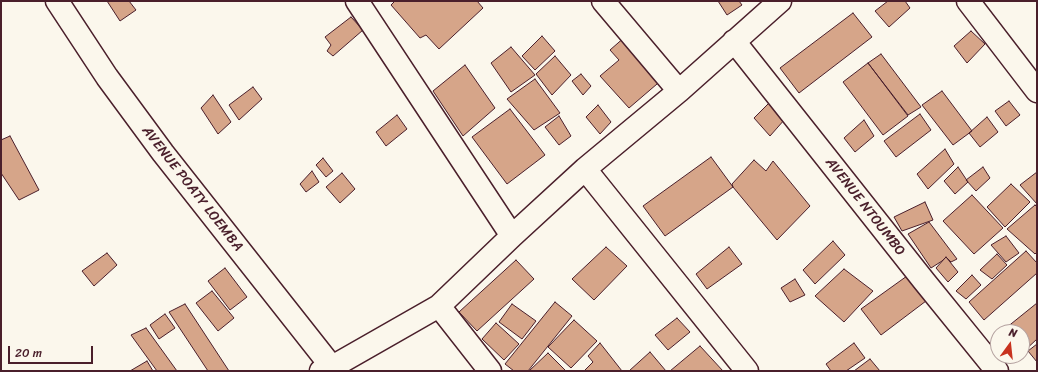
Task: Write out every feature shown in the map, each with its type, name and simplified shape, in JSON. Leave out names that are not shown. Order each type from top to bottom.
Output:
[{"type":"street","name":"AVENUE POATY LOEMBA","points":[[57,1],[107,77],[163,153],[329,370]]},
{"type":"street","points":[[358,1],[512,236]]},
{"type":"street","points":[[603,1],[679,91]]},
{"type":"street","points":[[329,370],[440,306],[512,236],[585,169],[679,91],[780,1]]},
{"type":"street","points":[[968,1],[1037,91]]},
{"type":"street","name":"AVENUE NTOUMBO","points":[[734,41],[998,371]]},
{"type":"street","points":[[585,169],[747,371]]},
{"type":"street","points":[[440,306],[490,371]]},
{"type":"building","points":[[107,1],[129,1],[136,10],[120,21]]},
{"type":"building","points":[[395,1],[477,1],[483,8],[439,49],[426,35],[420,38],[391,5]]},
{"type":"building","points":[[718,1],[739,1],[742,5],[727,15]]},
{"type":"building","points":[[888,1],[905,1],[910,8],[889,27],[875,11]]},
{"type":"building","points":[[853,13],[872,37],[799,93],[780,68]]},
{"type":"building","points":[[351,17],[363,30],[333,56],[327,51],[331,45],[325,37]]},
{"type":"building","points":[[971,31],[985,44],[967,63],[954,46]]},
{"type":"building","points":[[542,36],[555,51],[535,70],[522,56]]},
{"type":"building","points":[[626,36],[664,78],[629,108],[600,76],[619,60],[610,50]]},
{"type":"building","points":[[511,47],[535,75],[511,92],[491,63]]},
{"type":"building","points":[[881,54],[921,107],[908,115],[868,63]]},
{"type":"building","points":[[555,56],[571,75],[552,95],[536,74]]},
{"type":"building","points":[[868,63],[908,116],[883,135],[843,82]]},
{"type":"building","points":[[465,65],[495,108],[463,136],[433,91]]},
{"type":"building","points":[[581,74],[591,86],[583,95],[572,81]]},
{"type":"building","points":[[535,79],[560,113],[534,130],[507,99]]},
{"type":"building","points":[[253,87],[262,99],[239,120],[229,105]]},
{"type":"building","points":[[942,91],[972,131],[953,145],[922,105]]},
{"type":"building","points":[[213,95],[231,122],[218,134],[201,108]]},
{"type":"building","points":[[1009,101],[1020,115],[1006,126],[995,111]]},
{"type":"building","points":[[770,102],[785,119],[770,136],[754,118]]},
{"type":"building","points":[[598,105],[611,122],[600,134],[586,117]]},
{"type":"building","points":[[510,109],[545,155],[507,184],[472,137]]},
{"type":"building","points":[[920,114],[931,130],[896,157],[884,141]]},
{"type":"building","points":[[397,115],[407,129],[386,146],[376,132]]},
{"type":"building","points":[[559,116],[571,136],[559,145],[545,127]]},
{"type":"building","points":[[987,117],[998,132],[980,147],[969,133]]},
{"type":"building","points":[[864,120],[874,136],[855,152],[844,138]]},
{"type":"building","points":[[10,136],[39,190],[19,200],[1,173],[1,140]]},
{"type":"building","points":[[945,149],[954,164],[928,189],[917,174]]},
{"type":"building","points":[[711,157],[733,187],[665,236],[643,206]]},
{"type":"building","points":[[323,158],[333,171],[326,177],[316,165]]},
{"type":"building","points":[[754,160],[766,171],[773,161],[810,206],[777,240],[732,184]]},
{"type":"building","points":[[958,167],[968,182],[955,194],[944,181]]},
{"type":"building","points":[[983,167],[990,178],[976,191],[966,180]]},
{"type":"building","points":[[312,171],[319,182],[306,192],[300,184]]},
{"type":"building","points":[[1037,172],[1037,204],[1020,185]]},
{"type":"building","points":[[342,173],[355,189],[340,203],[326,187]]},
{"type":"building","points":[[1011,184],[1030,202],[1005,227],[987,207]]},
{"type":"building","points":[[972,195],[1003,228],[974,254],[943,221]]},
{"type":"building","points":[[925,202],[933,220],[902,231],[894,217]]},
{"type":"building","points":[[1035,205],[1037,207],[1037,252],[1035,254],[1007,229]]},
{"type":"building","points":[[929,222],[957,259],[951,262],[946,257],[931,268],[908,234]]},
{"type":"building","points":[[1006,236],[1019,253],[1006,262],[991,245]]},
{"type":"building","points":[[833,241],[845,255],[815,284],[803,270]]},
{"type":"building","points":[[606,247],[627,266],[594,300],[572,279]]},
{"type":"building","points":[[729,247],[742,264],[707,289],[696,274]]},
{"type":"building","points":[[1026,251],[1037,263],[1037,273],[984,320],[969,302]]},
{"type":"building","points":[[107,253],[117,265],[94,286],[82,271]]},
{"type":"building","points":[[997,254],[1007,265],[992,279],[980,270]]},
{"type":"building","points":[[946,257],[958,272],[948,282],[936,268]]},
{"type":"building","points":[[516,260],[534,279],[477,331],[459,312]]},
{"type":"building","points":[[225,268],[247,297],[230,310],[208,281]]},
{"type":"building","points":[[844,269],[873,291],[844,322],[815,296]]},
{"type":"building","points":[[972,275],[981,285],[966,299],[956,291]]},
{"type":"building","points":[[907,276],[926,301],[881,335],[861,309]]},
{"type":"building","points":[[795,279],[805,295],[790,302],[781,288]]},
{"type":"building","points":[[212,291],[234,318],[218,331],[196,303]]},
{"type":"building","points":[[555,302],[572,316],[528,371],[514,371],[505,364]]},
{"type":"building","points":[[1037,303],[1037,339],[1030,346],[1030,324],[1011,324]]},
{"type":"building","points":[[185,304],[229,371],[208,371],[169,312]]},
{"type":"building","points":[[512,304],[536,321],[522,339],[499,322]]},
{"type":"building","points":[[165,314],[175,328],[159,339],[150,325]]},
{"type":"building","points":[[677,318],[690,332],[668,350],[655,335]]},
{"type":"building","points":[[574,320],[597,341],[571,368],[548,347]]},
{"type":"building","points":[[496,323],[519,344],[504,360],[482,339]]},
{"type":"building","points":[[146,328],[177,371],[157,371],[131,335]]},
{"type":"building","points":[[600,343],[622,371],[584,371],[593,362],[588,356]]},
{"type":"building","points":[[854,343],[865,358],[846,371],[831,371],[826,364]]},
{"type":"building","points":[[1037,344],[1037,362],[1030,353],[1030,349]]},
{"type":"building","points":[[700,346],[723,371],[670,371]]},
{"type":"building","points":[[650,352],[666,371],[629,371]]},
{"type":"building","points":[[548,353],[566,371],[529,371]]},
{"type":"building","points":[[870,359],[880,371],[854,371]]},
{"type":"building","points":[[147,361],[153,371],[130,371]]}]
